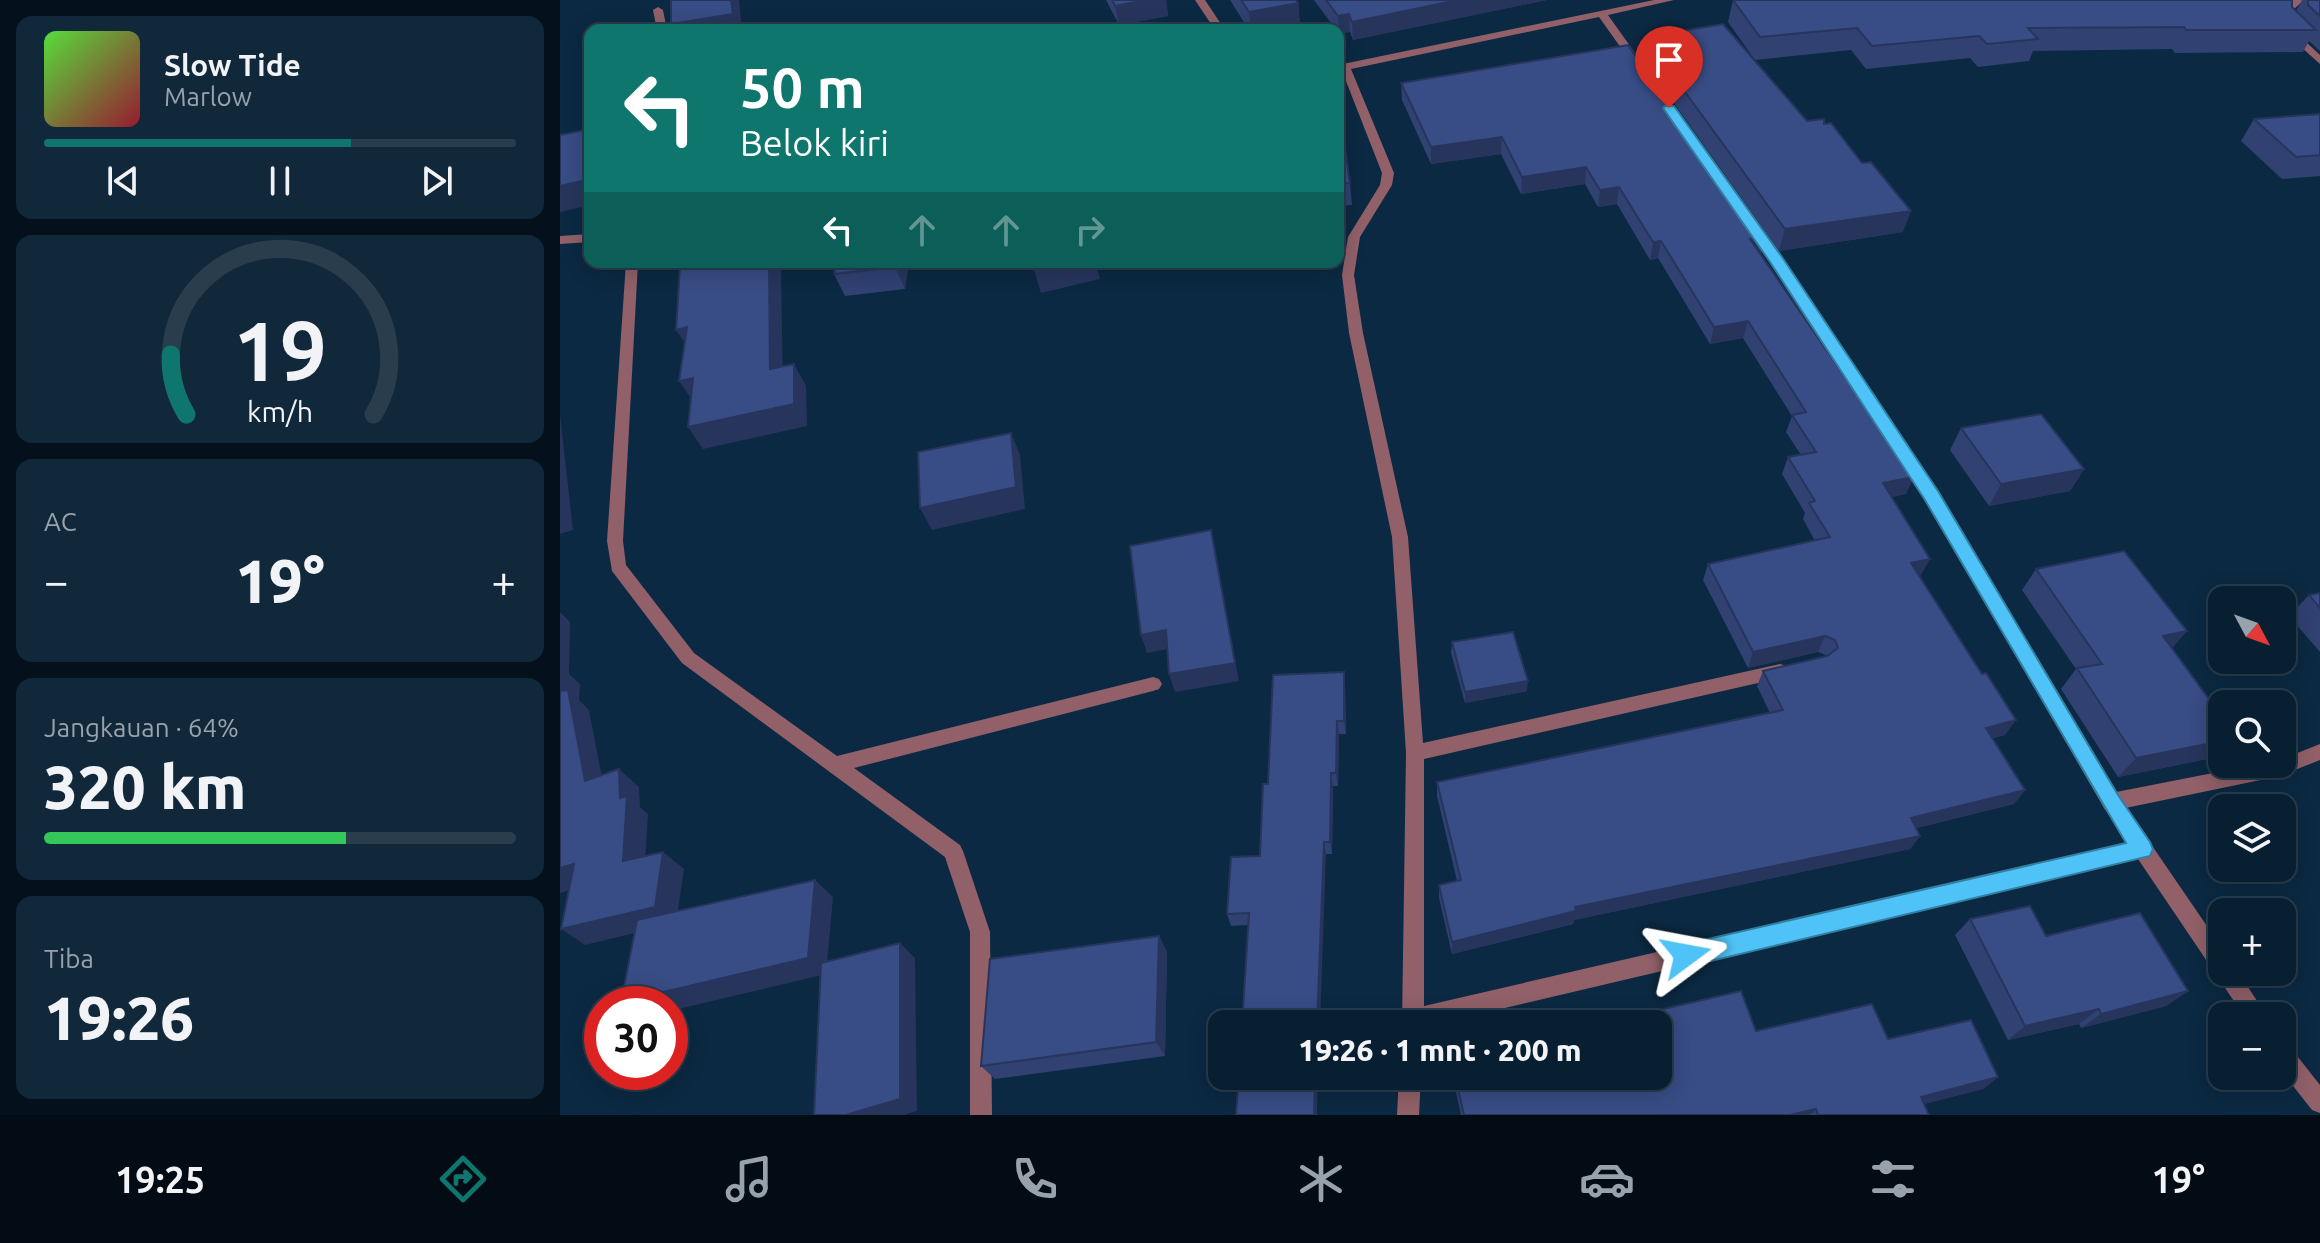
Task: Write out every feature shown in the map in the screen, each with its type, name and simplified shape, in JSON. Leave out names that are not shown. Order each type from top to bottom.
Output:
[{"type":"street","points":[[1200,0],[1216,24]]},
{"type":"street","points":[[1344,66],[1669,0]]},
{"type":"street","points":[[2299,0],[2288,9],[2287,30],[2320,61]]},
{"type":"street","points":[[658,10],[661,24]]},
{"type":"street","points":[[1601,13],[1647,77]]},
{"type":"street","points":[[1344,74],[1388,173],[1386,185],[1354,237],[1348,275],[1356,333],[1400,537],[1415,753],[1413,1010]]},
{"type":"street","points":[[1744,214],[1931,495],[2111,802],[2208,946]]},
{"type":"street","points":[[560,240],[584,238]]},
{"type":"street","points":[[632,268],[615,541],[618,567],[688,658],[953,851],[980,932],[981,1115]]},
{"type":"street","points":[[1415,753],[1803,666]]},
{"type":"street","points":[[835,765],[1153,684]]},
{"type":"street","points":[[2111,802],[2280,768],[2320,752]]},
{"type":"street","points":[[1464,1010],[2142,849]]},
{"type":"street","points":[[2296,1072],[2320,1102]]},
{"type":"street","points":[[1408,1115],[1409,1090]]},
{"type":"building","points":[[671,0],[731,0],[733,14],[671,24]]},
{"type":"building","points":[[1112,0],[1145,0],[1115,6]]},
{"type":"building","points":[[1241,0],[1296,0],[1298,3],[1249,12]]},
{"type":"building","points":[[1326,0],[1458,0],[1352,22],[1349,14],[1338,16]]},
{"type":"building","points":[[1733,0],[2292,0],[2292,7],[2316,30],[2028,28],[2038,39],[1987,44],[1979,36],[1872,46],[1857,28],[1760,37]]},
{"type":"building","points":[[2308,0],[2320,0],[2320,16],[2308,5]]},
{"type":"building","points":[[1723,24],[1807,121],[1824,119],[1824,124],[1831,123],[1862,163],[1871,162],[1911,211],[1785,229],[1645,37]]},
{"type":"building","points":[[1628,45],[1766,236],[1750,239],[1914,477],[1883,483],[1930,559],[1911,563],[1982,674],[1986,673],[2016,720],[1986,728],[2025,790],[1911,818],[1920,836],[1575,907],[1576,911],[1452,942],[1439,885],[1461,880],[1437,782],[1783,710],[1763,671],[1827,656],[1838,648],[1835,640],[1825,636],[1753,652],[1708,564],[1830,537],[1809,503],[1815,501],[1788,457],[1816,452],[1792,415],[1806,412],[1748,321],[1714,327],[1661,241],[1653,242],[1619,187],[1600,190],[1586,167],[1522,177],[1502,137],[1431,147],[1401,83]]},
{"type":"building","points":[[2320,114],[2320,155],[2296,157],[2254,119]]},
{"type":"building","points":[[584,130],[584,180],[560,186],[560,135]]},
{"type":"building","points":[[1344,142],[1350,183],[1344,184]]},
{"type":"building","points":[[680,268],[769,268],[770,369],[794,364],[794,404],[688,427],[693,378],[679,381],[687,327],[676,330]]},
{"type":"building","points":[[835,268],[886,268],[834,274]]},
{"type":"building","points":[[2041,414],[2084,469],[2001,484],[1961,428]]},
{"type":"building","points":[[1011,433],[1016,487],[920,508],[918,452]]},
{"type":"building","points":[[1211,530],[1235,663],[1169,674],[1166,630],[1141,635],[1130,546]]},
{"type":"building","points":[[2124,551],[2187,631],[2163,636],[2208,698],[2208,744],[2136,758],[2077,668],[2102,664],[2036,569]]},
{"type":"building","points":[[2320,593],[2320,608],[2309,595]]},
{"type":"building","points":[[1513,632],[1528,681],[1465,692],[1452,642]]},
{"type":"building","points":[[1344,672],[1344,721],[1337,721],[1336,773],[1331,773],[1330,842],[1324,842],[1318,1010],[1243,1010],[1249,913],[1227,914],[1231,857],[1260,856],[1263,784],[1268,784],[1273,675]]},
{"type":"building","points":[[568,690],[585,781],[619,769],[620,798],[627,796],[623,861],[663,852],[655,907],[561,929],[574,864],[560,868],[560,691]]},
{"type":"building","points":[[815,880],[808,958],[688,986],[624,986],[637,920]]},
{"type":"building","points":[[2030,906],[2046,936],[2140,913],[2188,991],[2101,1014],[2099,1009],[2025,1026],[1970,919]]},
{"type":"building","points":[[1159,936],[1156,1042],[981,1066],[990,959]]},
{"type":"building","points":[[900,943],[900,1099],[846,1115],[814,1115],[821,963]]},
{"type":"building","points":[[1741,991],[1756,1031],[1872,1004],[1888,1039],[1971,1020],[1998,1077],[1921,1097],[1929,1115],[1818,1115],[1816,1109],[1790,1115],[1464,1115],[1458,1090],[1672,1090],[1672,1010],[1659,1010]]},
{"type":"building","points":[[1238,1090],[1315,1090],[1314,1115],[1236,1115]]},
{"type":"route","points":[[1669,108],[1776,260],[1931,495],[2111,802],[2142,849],[1686,955]]}]
